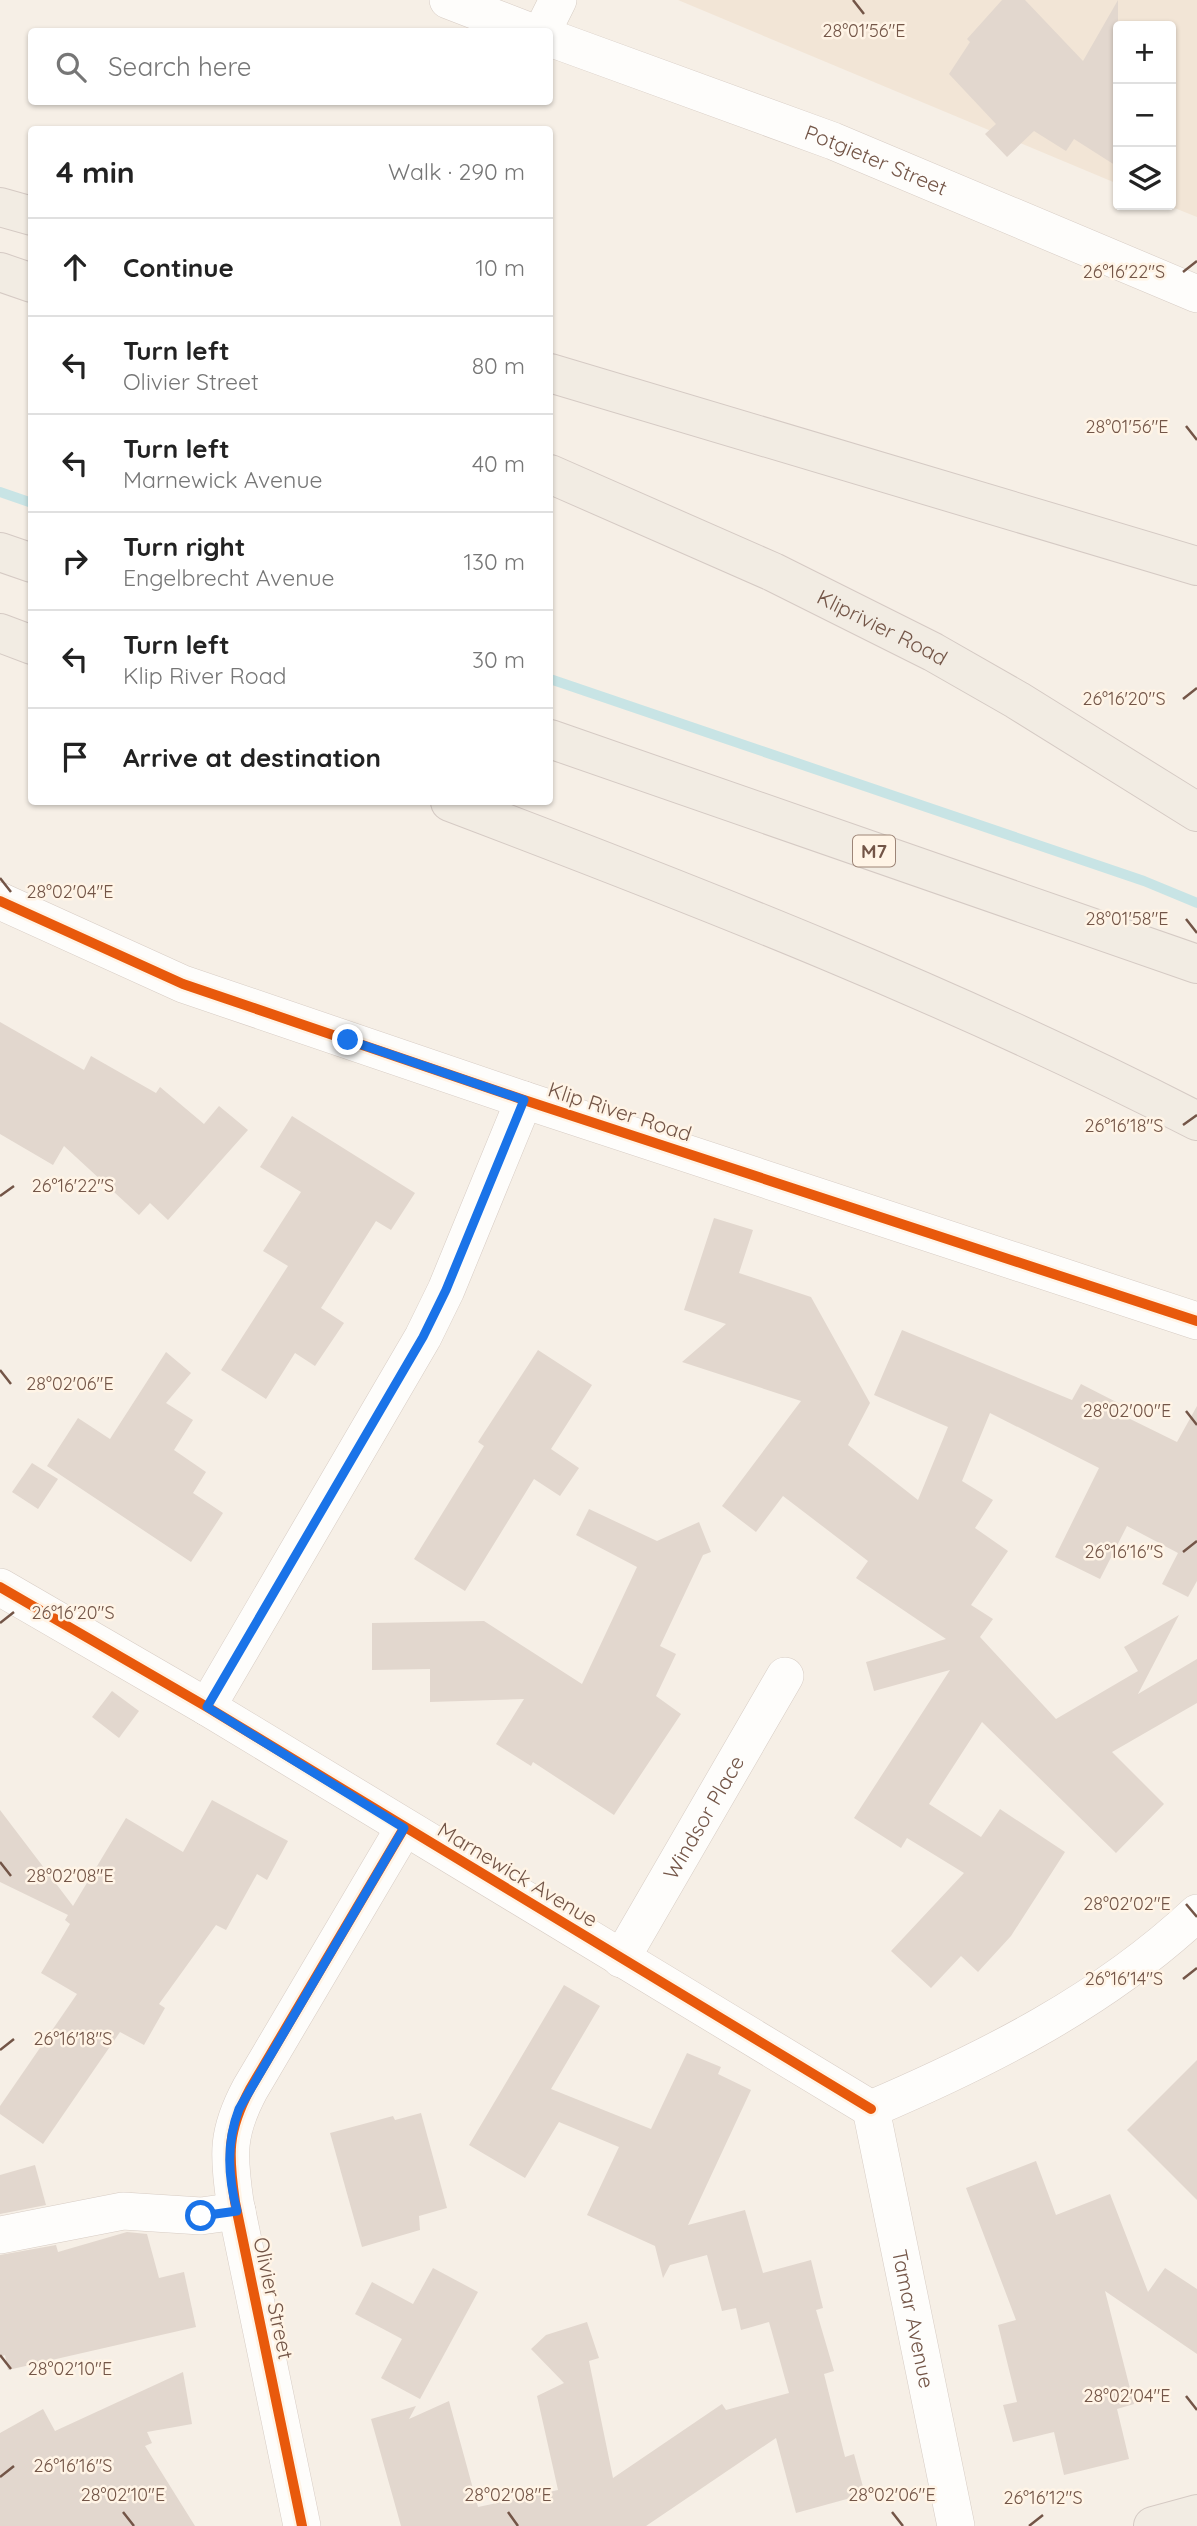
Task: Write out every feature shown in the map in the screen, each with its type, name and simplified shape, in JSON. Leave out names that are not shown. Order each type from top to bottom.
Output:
[{"type":"main road","points":[[0,207],[28,215]]},
{"type":"main road","points":[[0,272],[28,282]]},
{"type":"main road","points":[[553,374],[1197,566]]},
{"type":"main road","name":"Kliprivier Road","points":[[553,475],[773,572],[933,652],[1017,700],[1197,812]]},
{"type":"main road","points":[[0,552],[28,561]]},
{"type":"main road","points":[[0,633],[28,644]]},
{"type":"main road","name":"M7","points":[[553,741],[1197,964]]},
{"type":"main road","points":[[458,805],[875,970],[1100,1071],[1197,1121]]},
{"type":"main road","points":[[1153,2526],[1197,2514]]},
{"type":"street","points":[[448,0],[521,28]]},
{"type":"street","points":[[544,28],[558,0]]},
{"type":"street","name":"Potgieter Street","points":[[553,39],[833,141],[1197,294]]},
{"type":"street","name":"Klip River Road","points":[[0,901],[183,984],[524,1100],[1197,1321]]},
{"type":"street","points":[[207,1707],[423,1337],[446,1290],[524,1100]]},
{"type":"street","name":"Marnewick Avenue","points":[[0,1587],[207,1707],[871,2109]]},
{"type":"street","name":"Windsor Place","points":[[621,1959],[785,1676]]},
{"type":"street","name":"Olivier Street","points":[[302,2526],[237,2211],[228,2153],[239,2109],[404,1828]]},
{"type":"street","points":[[871,2109],[983,2059],[1028,2035],[1106,1986],[1197,1913]]},
{"type":"street","name":"Tamar Avenue","points":[[871,2109],[956,2526]]},
{"type":"street","points":[[0,2235],[123,2211],[201,2216],[237,2211]]},
{"type":"shaded area","points":[[678,0],[1197,0],[1197,217],[1176,209],[1176,21],[1113,21],[1113,182]]},
{"type":"building","points":[[1002,0],[1025,0],[1083,61],[1118,0],[1118,21],[1113,21],[1113,164],[1074,139],[1066,151],[1034,131],[1007,157],[985,134],[996,124],[949,74],[970,42],[967,39]]},
{"type":"building","points":[[0,1022],[84,1070],[91,1056],[156,1093],[160,1087],[204,1124],[219,1106],[248,1130],[168,1220],[150,1203],[139,1215],[64,1146],[53,1165],[0,1134]]},
{"type":"building","points":[[292,1116],[415,1193],[391,1230],[376,1221],[321,1308],[344,1323],[315,1366],[295,1353],[266,1399],[221,1370],[288,1266],[263,1251],[301,1192],[260,1167]]},
{"type":"building","points":[[714,1218],[753,1230],[739,1273],[811,1297],[870,1403],[848,1445],[918,1500],[948,1427],[874,1395],[902,1330],[1072,1400],[1081,1384],[1124,1406],[1120,1414],[1177,1442],[1197,1406],[1197,1581],[1188,1597],[1162,1584],[1178,1553],[1127,1526],[1100,1579],[1055,1557],[1099,1468],[990,1413],[962,1481],[993,1500],[975,1528],[1008,1551],[971,1605],[993,1619],[980,1637],[1056,1719],[1138,1671],[1124,1647],[1179,1615],[1138,1694],[1197,1659],[1197,1703],[1112,1752],[1164,1804],[1116,1853],[982,1722],[929,1804],[981,1837],[1000,1809],[1065,1852],[1011,1936],[978,1972],[961,1956],[931,1988],[891,1951],[964,1873],[907,1838],[901,1848],[854,1818],[950,1670],[874,1691],[866,1662],[946,1639],[856,1578],[868,1561],[783,1496],[756,1532],[722,1506],[801,1401],[682,1362],[726,1324],[684,1310]]},
{"type":"building","points":[[538,1350],[592,1385],[551,1449],[579,1468],[560,1496],[534,1479],[465,1591],[414,1559],[484,1446],[478,1442]]},
{"type":"building","points":[[166,1352],[191,1373],[166,1403],[193,1420],[174,1450],[206,1472],[193,1493],[223,1513],[191,1562],[47,1466],[78,1418],[110,1439]]},
{"type":"building","points":[[32,1463],[58,1479],[38,1509],[12,1492]]},
{"type":"building","points":[[589,1509],[657,1541],[699,1522],[711,1552],[703,1555],[660,1646],[676,1654],[656,1696],[681,1714],[614,1815],[533,1762],[531,1766],[496,1744],[524,1699],[430,1702],[430,1669],[372,1670],[372,1623],[484,1621],[582,1684],[637,1567],[576,1535]]},
{"type":"building","points":[[112,1691],[139,1711],[119,1738],[92,1717]]},
{"type":"building","points":[[212,1800],[288,1841],[267,1880],[257,1874],[226,1930],[216,1925],[159,2004],[165,2008],[144,2045],[120,2032],[43,2144],[0,2114],[0,2106],[77,1994],[41,1973],[70,1924],[65,1920],[68,1915],[0,1882],[0,1810],[73,1906],[126,1818],[183,1852]]},
{"type":"building","points":[[564,1985],[600,2006],[551,2089],[651,2129],[687,2053],[721,2067],[718,2074],[751,2090],[688,2225],[745,2210],[763,2273],[811,2260],[823,2308],[816,2310],[834,2371],[824,2374],[845,2457],[854,2454],[865,2494],[796,2513],[776,2438],[646,2526],[401,2526],[371,2419],[416,2406],[409,2419],[449,2401],[478,2507],[558,2490],[537,2396],[564,2383],[531,2349],[546,2335],[587,2322],[599,2358],[589,2361],[613,2478],[722,2404],[726,2410],[789,2393],[769,2322],[741,2330],[736,2308],[722,2311],[707,2255],[670,2265],[663,2278],[655,2246],[587,2215],[619,2147],[559,2122],[525,2178],[469,2145]]},
{"type":"building","points":[[1197,2060],[1197,2200],[1127,2130]]},
{"type":"building","points":[[421,2113],[447,2208],[419,2216],[420,2230],[362,2247],[330,2133],[393,2116],[395,2120]]},
{"type":"building","points":[[1036,2161],[1056,2215],[1110,2194],[1148,2292],[1165,2268],[1197,2289],[1197,2354],[1105,2291],[1134,2404],[1117,2409],[1129,2459],[1064,2475],[1054,2432],[1013,2442],[1003,2405],[1017,2402],[998,2325],[1016,2320],[966,2188]]},
{"type":"building","points":[[35,2165],[46,2205],[0,2214],[0,2175]]},
{"type":"building","points":[[127,2232],[147,2234],[159,2278],[184,2272],[196,2327],[8,2370],[5,2355],[0,2357],[0,2255],[56,2245],[58,2252]]},
{"type":"building","points":[[433,2268],[478,2292],[420,2399],[381,2378],[402,2339],[355,2314],[372,2282],[413,2304]]},
{"type":"building","points":[[183,2372],[192,2424],[147,2432],[152,2443],[145,2446],[195,2526],[0,2526],[0,2433],[43,2409],[55,2431]]},
{"type":"waterway","points":[[0,492],[28,502]]},
{"type":"waterway","points":[[553,680],[1144,881],[1197,903]]},
{"type":"cycle path","points":[[0,901],[183,984],[524,1100],[1197,1321]]},
{"type":"cycle path","points":[[0,1587],[207,1707],[871,2109]]},
{"type":"cycle path","points":[[302,2526],[235,2202],[231,2144],[237,2118],[250,2089],[404,1828]]},
{"type":"route","points":[[201,2216],[237,2211],[228,2153],[239,2109],[404,1828],[207,1707],[423,1337],[446,1290],[524,1100],[348,1040]]}]
